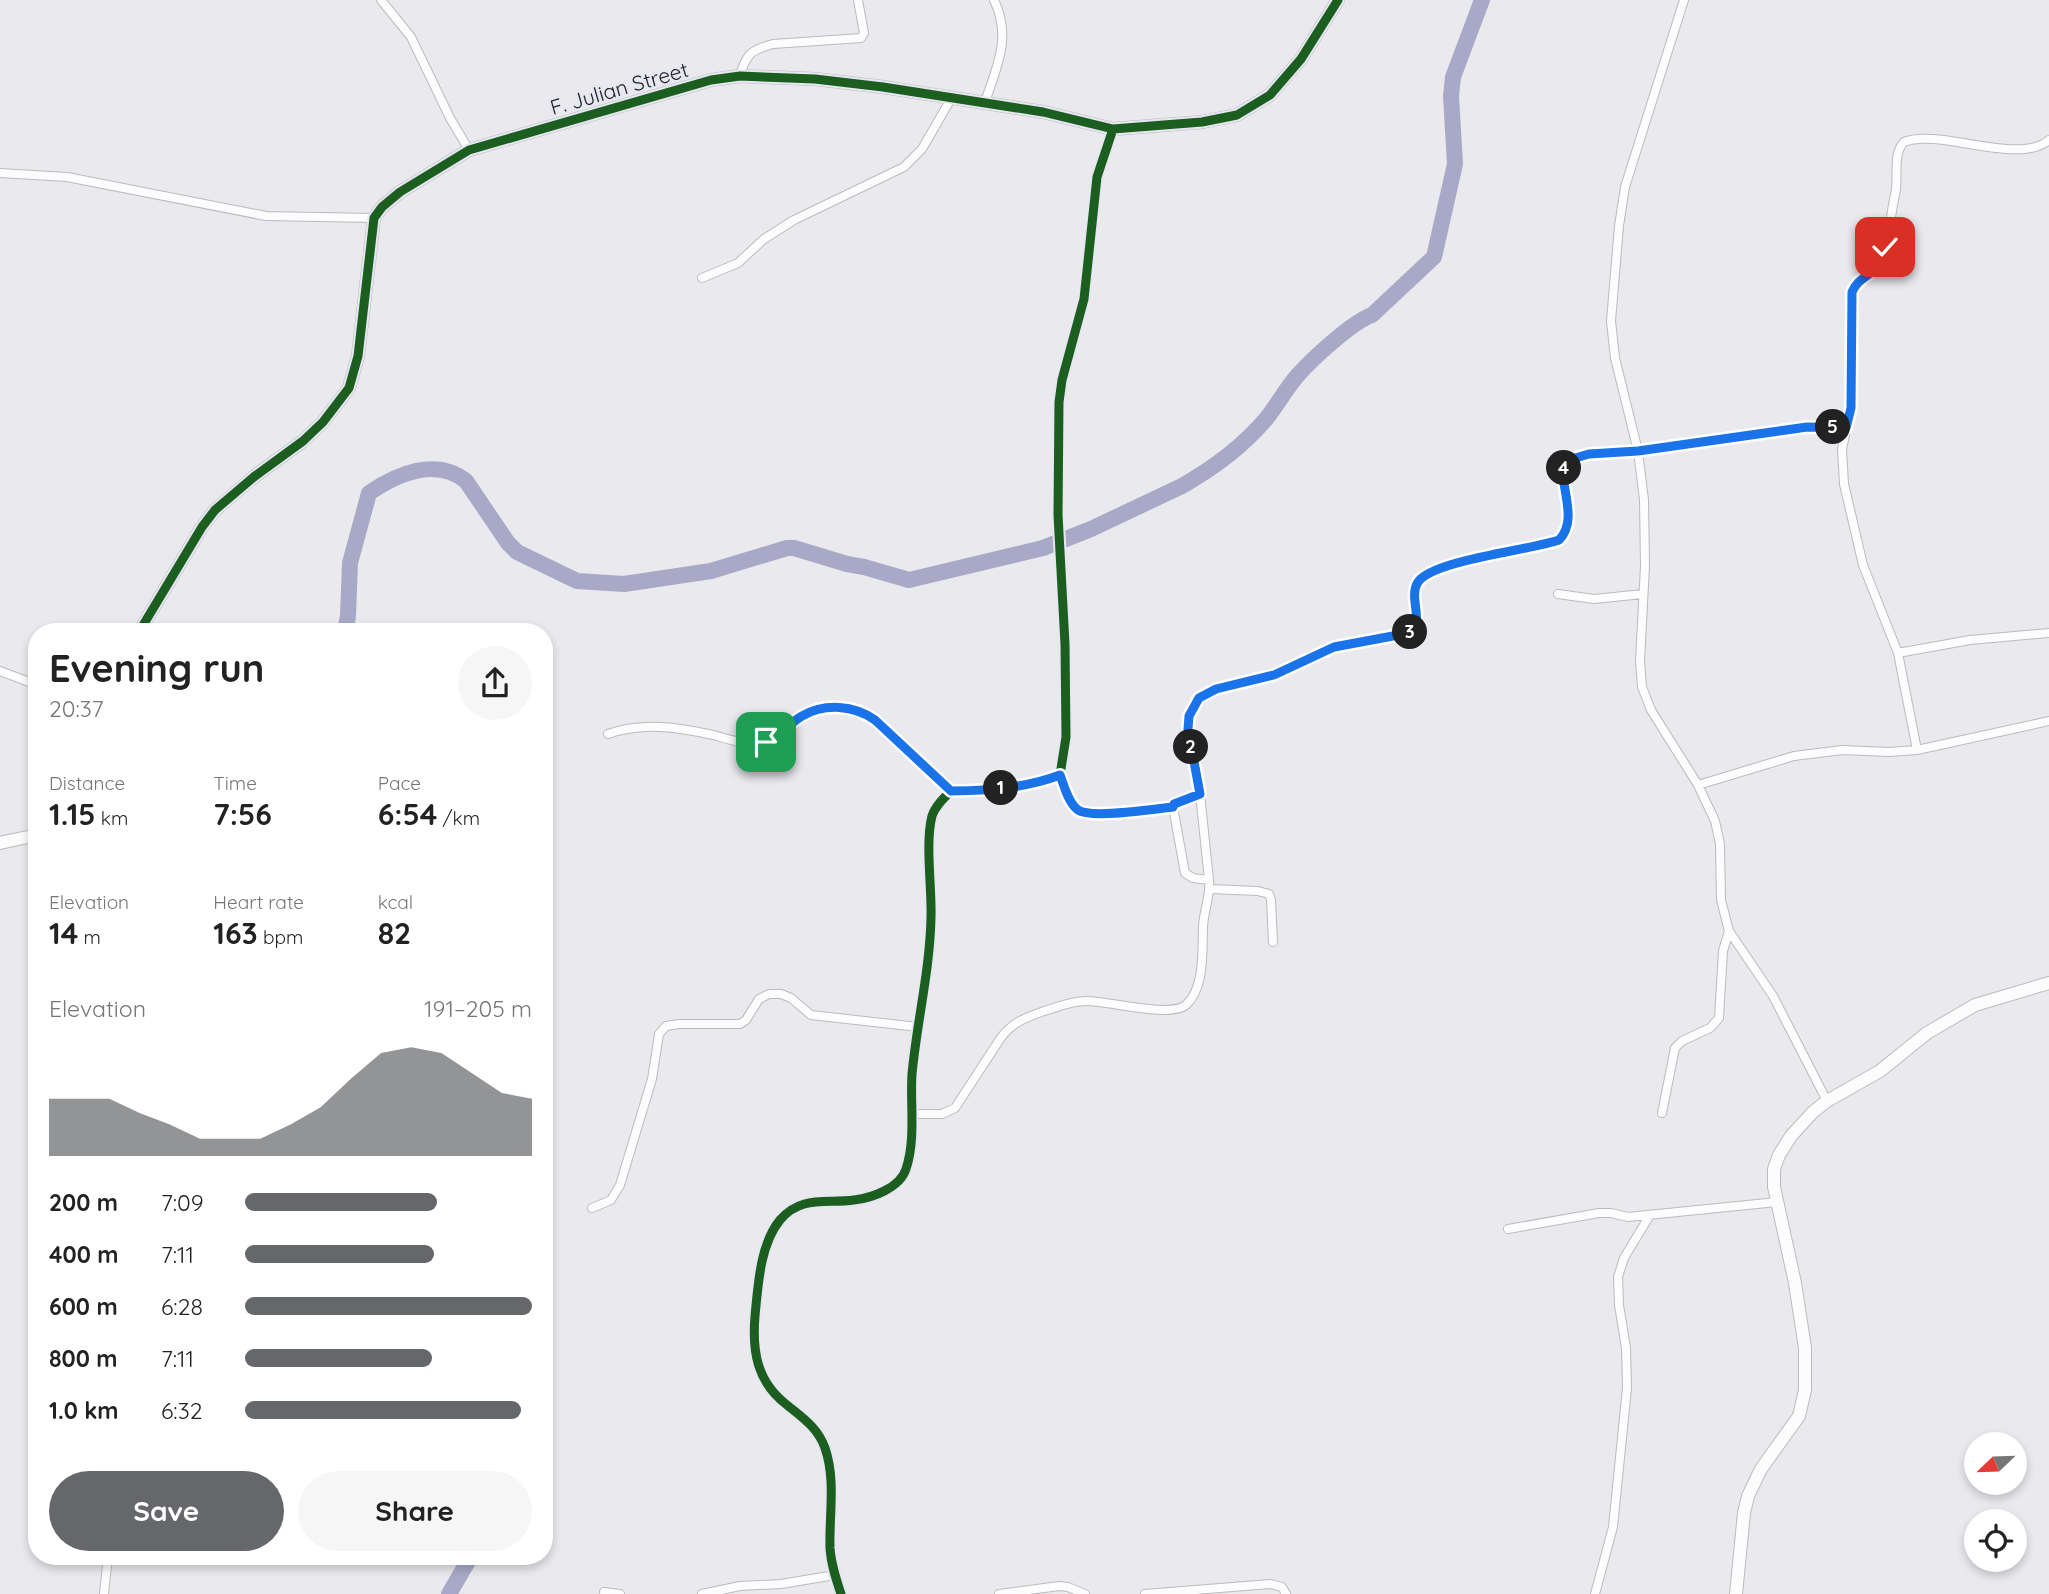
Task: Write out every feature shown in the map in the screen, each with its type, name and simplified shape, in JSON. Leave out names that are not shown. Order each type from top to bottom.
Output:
[{"type":"street","points":[[381,0],[411,37],[450,118],[469,150]]},
{"type":"street","points":[[740,76],[744,59],[761,47],[863,36],[858,0]]},
{"type":"street","points":[[985,102],[1003,40],[1003,25],[994,0]]},
{"type":"street","name":"F. Julian Street","points":[[374,218],[382,207],[401,192],[469,150],[711,80],[740,76],[816,79],[953,97],[1043,112],[1114,129],[1202,122],[1237,115],[1270,95],[1301,59],[1338,0]]},
{"type":"street","points":[[1684,0],[1625,187],[1612,294],[1612,341],[1638,451],[1644,500],[1640,661],[1642,687],[1663,730],[1698,785],[1718,832],[1721,900],[1729,931],[1773,996],[1827,1101]]},
{"type":"street","points":[[702,278],[738,263],[764,239],[794,220],[904,167],[922,149],[953,97]]},
{"type":"street","points":[[1114,129],[1097,177],[1084,299],[1062,380],[1057,432],[1066,737],[1060,775],[1073,804],[1083,813],[1173,807],[1174,804],[1200,794]]},
{"type":"street","points":[[1917,750],[1898,653],[1856,545],[1842,463],[1851,408],[1852,292],[1855,285],[1876,269],[1883,256],[1897,186],[1898,152],[1901,144],[1915,139],[2031,148],[2049,140]]},
{"type":"street","points":[[0,173],[67,177],[266,216],[374,218],[358,356],[349,388],[340,404],[313,432],[215,510],[144,623]]},
{"type":"street","points":[[912,1114],[942,1114],[955,1108],[1000,1038],[1019,1020],[1073,1002],[1108,1002],[1163,1010],[1182,1007],[1187,1003],[1199,977],[1203,922],[1210,885],[1200,794],[1188,729],[1189,716],[1199,698],[1216,689],[1274,675],[1334,647],[1409,633],[1416,625],[1416,589],[1423,578],[1467,561],[1546,544],[1561,538],[1568,518],[1563,472],[1572,459],[1589,454],[1638,451],[1800,428],[1846,428]]},
{"type":"street","points":[[1558,594],[1594,599],[1643,594]]},
{"type":"street","points":[[1898,653],[1970,640],[2049,633]]},
{"type":"street","points":[[0,671],[28,682]]},
{"type":"street","points":[[608,734],[631,727],[646,726],[699,732],[758,744],[775,739],[794,721],[811,712],[821,708],[840,707],[863,713],[875,720],[951,791],[1011,788],[1060,775]]},
{"type":"street","points":[[1698,785],[1772,761],[1815,752],[1917,750],[2049,721]]},
{"type":"street","points":[[841,1594],[830,1549],[831,1476],[825,1447],[810,1423],[774,1394],[763,1380],[757,1365],[754,1346],[760,1283],[765,1251],[772,1233],[789,1211],[812,1201],[865,1198],[893,1185],[901,1178],[909,1153],[912,1078],[930,948],[931,820],[951,791]]},
{"type":"street","points":[[1173,807],[1183,868],[1192,878],[1210,885],[1269,894],[1273,942]]},
{"type":"street","points":[[0,843],[28,837]]},
{"type":"street","points":[[1662,1113],[1675,1048],[1682,1041],[1710,1028],[1718,1018],[1723,951],[1729,931]]},
{"type":"street","points":[[1736,1594],[1748,1496],[1761,1469],[1799,1416],[1805,1390],[1805,1348],[1795,1283],[1773,1177],[1779,1155],[1801,1123],[1827,1101],[1880,1071],[1927,1032],[2000,996],[2049,982]]},
{"type":"street","points":[[592,1208],[611,1200],[620,1185],[652,1079],[659,1034],[666,1026],[740,1024],[746,1020],[759,999],[775,994],[791,999],[811,1015],[918,1027]]},
{"type":"street","points":[[1508,1229],[1600,1213],[1615,1213],[1622,1217],[1777,1202]]},
{"type":"street","points":[[1595,1594],[1613,1528],[1627,1388],[1626,1348],[1618,1277],[1624,1258],[1650,1215]]},
{"type":"street","points":[[104,1594],[107,1565]]},
{"type":"street","points":[[702,1594],[740,1586],[781,1584],[835,1575]]},
{"type":"street","points":[[1145,1594],[1269,1584],[1282,1587],[1286,1594]]},
{"type":"street","points":[[999,1594],[1059,1586],[1085,1594]]},
{"type":"street","points":[[604,1592],[620,1594]]},
{"type":"waterway","points":[[347,623],[350,563],[369,493],[392,480],[417,471],[442,470],[466,481],[517,552],[577,581],[624,584],[711,571],[787,548],[909,580],[1043,548],[1091,529],[1182,486],[1216,464],[1248,438],[1312,360],[1343,333],[1372,315],[1434,257],[1455,164],[1451,96],[1453,77],[1482,0]]},
{"type":"waterway","points":[[449,1594],[466,1565]]},
{"type":"cycle path","points":[[144,623],[215,510],[303,441],[323,422],[349,388],[358,356],[374,218],[382,207],[400,192],[469,150],[711,80],[740,76],[815,79],[883,87],[1043,112],[1113,129],[1202,122],[1237,115],[1270,95],[1301,59],[1338,0]]},
{"type":"cycle path","points":[[841,1594],[831,1554],[831,1485],[825,1448],[814,1429],[769,1386],[756,1354],[754,1329],[761,1266],[773,1230],[788,1212],[814,1202],[869,1197],[892,1187],[906,1169],[912,1134],[912,1074],[930,937],[929,839],[935,809],[951,791],[1006,788],[1060,775],[1066,737],[1065,644],[1058,515],[1059,402],[1062,380],[1084,299],[1097,177],[1113,129]]},
{"type":"route","points":[[766,742],[775,739],[801,716],[821,708],[840,707],[863,713],[875,720],[951,791],[1011,788],[1060,775],[1075,808],[1083,813],[1173,807],[1174,804],[1200,794],[1188,729],[1189,716],[1199,698],[1216,689],[1274,675],[1334,647],[1409,633],[1416,625],[1415,598],[1418,582],[1430,573],[1481,557],[1559,540],[1565,534],[1568,518],[1563,472],[1572,459],[1589,454],[1638,451],[1792,429],[1846,428],[1851,408],[1852,292],[1855,285],[1873,273],[1880,264],[1885,247]]}]
